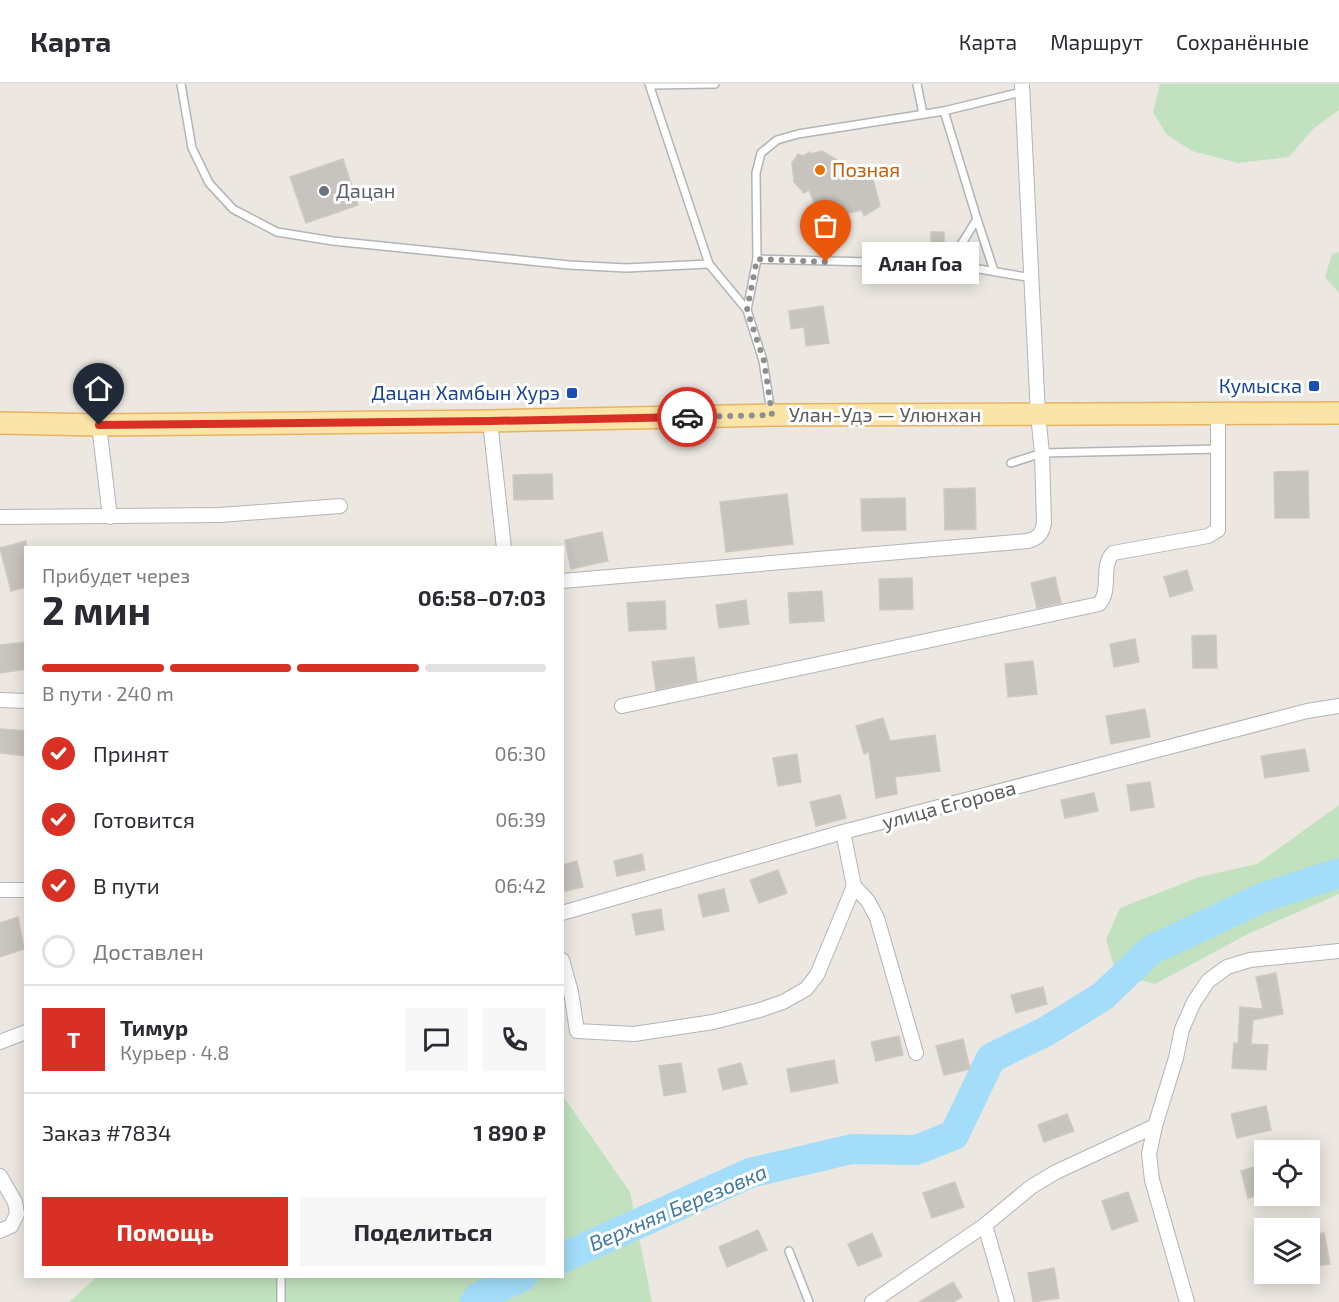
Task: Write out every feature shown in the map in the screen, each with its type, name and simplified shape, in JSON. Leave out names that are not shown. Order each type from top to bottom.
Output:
[{"type":"main road","name":"Улан-Удэ — Улюнхан","points":[[0,423],[99,425],[490,421],[772,415],[1339,413]]},
{"type":"street","points":[[564,581],[1028,541],[1037,538],[1042,532],[1044,523],[1042,453],[1038,415],[1022,88]]},
{"type":"street","points":[[622,706],[1094,606],[1102,601],[1104,596],[1108,562],[1113,553],[1208,536],[1218,530],[1218,415]]},
{"type":"street","points":[[490,421],[504,546]]},
{"type":"street","points":[[99,425],[110,517]]},
{"type":"street","points":[[0,517],[220,515],[340,506]]},
{"type":"street","points":[[0,700],[24,701]]},
{"type":"street","name":"улица Егорова","points":[[564,912],[843,832],[1307,711],[1339,706]]},
{"type":"street","points":[[843,832],[854,886],[868,901],[877,918],[916,1053]]},
{"type":"street","points":[[564,1035],[577,1031],[634,1034],[671,1029],[760,1011],[783,1002],[806,989],[817,975],[854,886]]},
{"type":"street","points":[[0,890],[24,890]]},
{"type":"street","points":[[1187,1302],[1152,1180],[1149,1154],[1182,1029],[1194,1002],[1208,981],[1227,967],[1250,960],[1339,951]]},
{"type":"street","points":[[564,967],[571,992],[577,1031]]},
{"type":"street","points":[[0,1042],[24,1033]]},
{"type":"street","points":[[872,1302],[984,1225],[1031,1187],[1056,1172],[1155,1126]]},
{"type":"street","points":[[0,1176],[15,1202],[17,1214],[11,1226],[0,1231]]},
{"type":"street","points":[[984,1225],[1007,1302]]},
{"type":"lane","points":[[181,84],[192,148],[209,183],[233,209],[277,232],[333,241],[569,264],[626,268],[709,264]]},
{"type":"lane","points":[[715,84],[650,85],[709,264],[747,310],[764,361],[772,415]]},
{"type":"lane","points":[[917,84],[923,114]]},
{"type":"lane","points":[[747,310],[757,259],[756,173],[761,153],[777,140],[798,134],[944,111],[1022,88]]},
{"type":"lane","points":[[944,111],[994,271]]},
{"type":"lane","points":[[949,264],[977,219]]},
{"type":"lane","points":[[757,259],[949,264],[1032,278]]},
{"type":"lane","points":[[1011,463],[1042,453],[1219,449]]},
{"type":"lane","points":[[789,1251],[809,1302]]},
{"type":"lane","points":[[281,1278],[281,1302]]},
{"type":"green space","points":[[1160,84],[1339,84],[1339,110],[1313,129],[1289,157],[1238,163],[1192,151],[1166,134],[1153,112]]},
{"type":"green space","points":[[1339,252],[1339,293],[1325,277],[1332,254]]},
{"type":"green space","points":[[1339,805],[1339,894],[1248,934],[1155,984],[1116,974],[1106,939],[1120,908],[1199,877],[1257,864]]},
{"type":"green space","points":[[564,1097],[630,1192],[652,1302],[69,1302],[96,1278],[564,1278]]},
{"type":"building","points":[[822,151],[837,160],[839,171],[852,168],[853,172],[870,168],[880,206],[864,216],[862,210],[829,218],[820,216],[809,190],[804,193],[794,182],[792,163],[798,154],[803,156],[810,152],[811,154]]},
{"type":"building","name":"Дацан","points":[[343,159],[358,205],[306,223],[290,177]]},
{"type":"building","points":[[931,232],[944,232],[944,246],[931,245]]},
{"type":"building","points":[[823,306],[829,343],[806,346],[804,327],[791,329],[789,311]]},
{"type":"building","points":[[1308,471],[1309,518],[1275,518],[1274,472]]},
{"type":"building","points":[[552,474],[553,499],[514,500],[513,475]]},
{"type":"building","points":[[975,488],[976,529],[945,530],[944,489]]},
{"type":"building","points":[[787,494],[793,544],[726,552],[720,502]]},
{"type":"building","points":[[905,498],[906,530],[862,531],[861,499]]},
{"type":"building","points":[[602,532],[608,561],[571,569],[565,540]]},
{"type":"building","points":[[26,541],[24,588],[11,591],[0,548]]},
{"type":"building","points":[[1187,570],[1193,590],[1170,597],[1164,577]]},
{"type":"building","points":[[1055,577],[1061,603],[1037,608],[1031,583]]},
{"type":"building","points":[[912,578],[913,609],[880,610],[879,579]]},
{"type":"building","points":[[822,591],[824,621],[790,623],[788,593]]},
{"type":"building","points":[[746,600],[749,624],[719,628],[716,605]]},
{"type":"building","points":[[665,601],[666,629],[629,631],[627,603]]},
{"type":"building","points":[[1216,635],[1217,668],[1193,668],[1192,636]]},
{"type":"building","points":[[1135,639],[1139,662],[1114,667],[1110,644]]},
{"type":"building","points":[[24,642],[24,669],[0,673],[0,645]]},
{"type":"building","points":[[694,657],[697,681],[656,690],[652,662]]},
{"type":"building","points":[[1033,661],[1037,694],[1008,697],[1005,664]]},
{"type":"building","points":[[1145,709],[1150,737],[1111,744],[1106,716]]},
{"type":"building","points":[[883,718],[890,741],[935,735],[940,771],[895,777],[897,794],[876,798],[869,752],[864,754],[856,726]]},
{"type":"building","points":[[0,729],[24,731],[24,756],[0,753]]},
{"type":"building","points":[[1305,749],[1309,771],[1265,778],[1261,756]]},
{"type":"building","points":[[797,754],[801,782],[778,786],[773,758]]},
{"type":"building","points":[[1150,782],[1154,807],[1131,811],[1127,785]]},
{"type":"building","points":[[1094,793],[1098,811],[1065,818],[1061,800]]},
{"type":"building","points":[[840,795],[846,818],[816,826],[810,802]]},
{"type":"building","points":[[642,854],[645,870],[617,876],[614,861]]},
{"type":"building","points":[[577,861],[583,887],[564,892],[564,864]]},
{"type":"building","points":[[778,870],[787,893],[759,903],[750,880]]},
{"type":"building","points":[[724,889],[729,911],[703,917],[698,895]]},
{"type":"building","points":[[661,909],[664,930],[636,935],[632,914]]},
{"type":"building","points":[[18,917],[24,949],[0,957],[0,923]]},
{"type":"building","points":[[1276,973],[1283,1014],[1253,1020],[1251,1044],[1268,1045],[1266,1070],[1232,1068],[1234,1043],[1238,1044],[1240,1007],[1263,1009],[1256,977]]},
{"type":"building","points":[[1043,987],[1047,1004],[1016,1013],[1011,995]]},
{"type":"building","points":[[899,1036],[903,1055],[876,1061],[871,1042]]},
{"type":"building","points":[[963,1039],[970,1069],[944,1075],[936,1046]]},
{"type":"building","points":[[834,1060],[838,1083],[791,1092],[787,1069]]},
{"type":"building","points":[[681,1063],[686,1092],[664,1096],[659,1066]]},
{"type":"building","points":[[741,1063],[747,1084],[723,1090],[718,1069]]},
{"type":"building","points":[[1266,1106],[1271,1130],[1237,1138],[1231,1114]]},
{"type":"building","points":[[1067,1114],[1074,1131],[1044,1142],[1038,1125]]},
{"type":"building","points":[[1254,1167],[1254,1196],[1248,1198],[1241,1171]]},
{"type":"building","points":[[955,1182],[964,1207],[932,1218],[923,1193]]},
{"type":"building","points":[[1128,1192],[1138,1221],[1112,1230],[1102,1201]]},
{"type":"building","points":[[758,1230],[767,1250],[727,1267],[719,1247]]},
{"type":"building","points":[[872,1233],[882,1256],[858,1266],[848,1244]]},
{"type":"building","points":[[1324,1233],[1330,1264],[1320,1266],[1320,1234]]},
{"type":"building","points":[[1054,1268],[1059,1298],[1033,1302],[1028,1273]]},
{"type":"building","points":[[953,1282],[962,1297],[953,1302],[919,1302]]},
{"type":"waterway","name":"Верхняя Березовка","points":[[564,1257],[750,1173],[852,1149],[916,1150],[954,1135],[991,1058],[1045,1032],[1103,996],[1151,950],[1264,897],[1339,873]]},
{"type":"waterway","name":"Верхняя Березовка","points":[[475,1302],[479,1297],[519,1278]]},
{"type":"way so far","points":[[687,417],[772,415],[764,361],[747,310],[757,259],[826,262]]},
{"type":"place","name":"Позная","points":[[820,170]]},
{"type":"place","name":"Дацан","points":[[324,191]]},
{"type":"place","name":"Алан Гоа","points":[[826,262]]},
{"type":"place","name":"Кумыска","points":[[1314,386]]},
{"type":"place","name":"Дацан Хамбын Хурэ","points":[[572,393]]},
{"type":"route","points":[[99,425],[687,417]]}]
